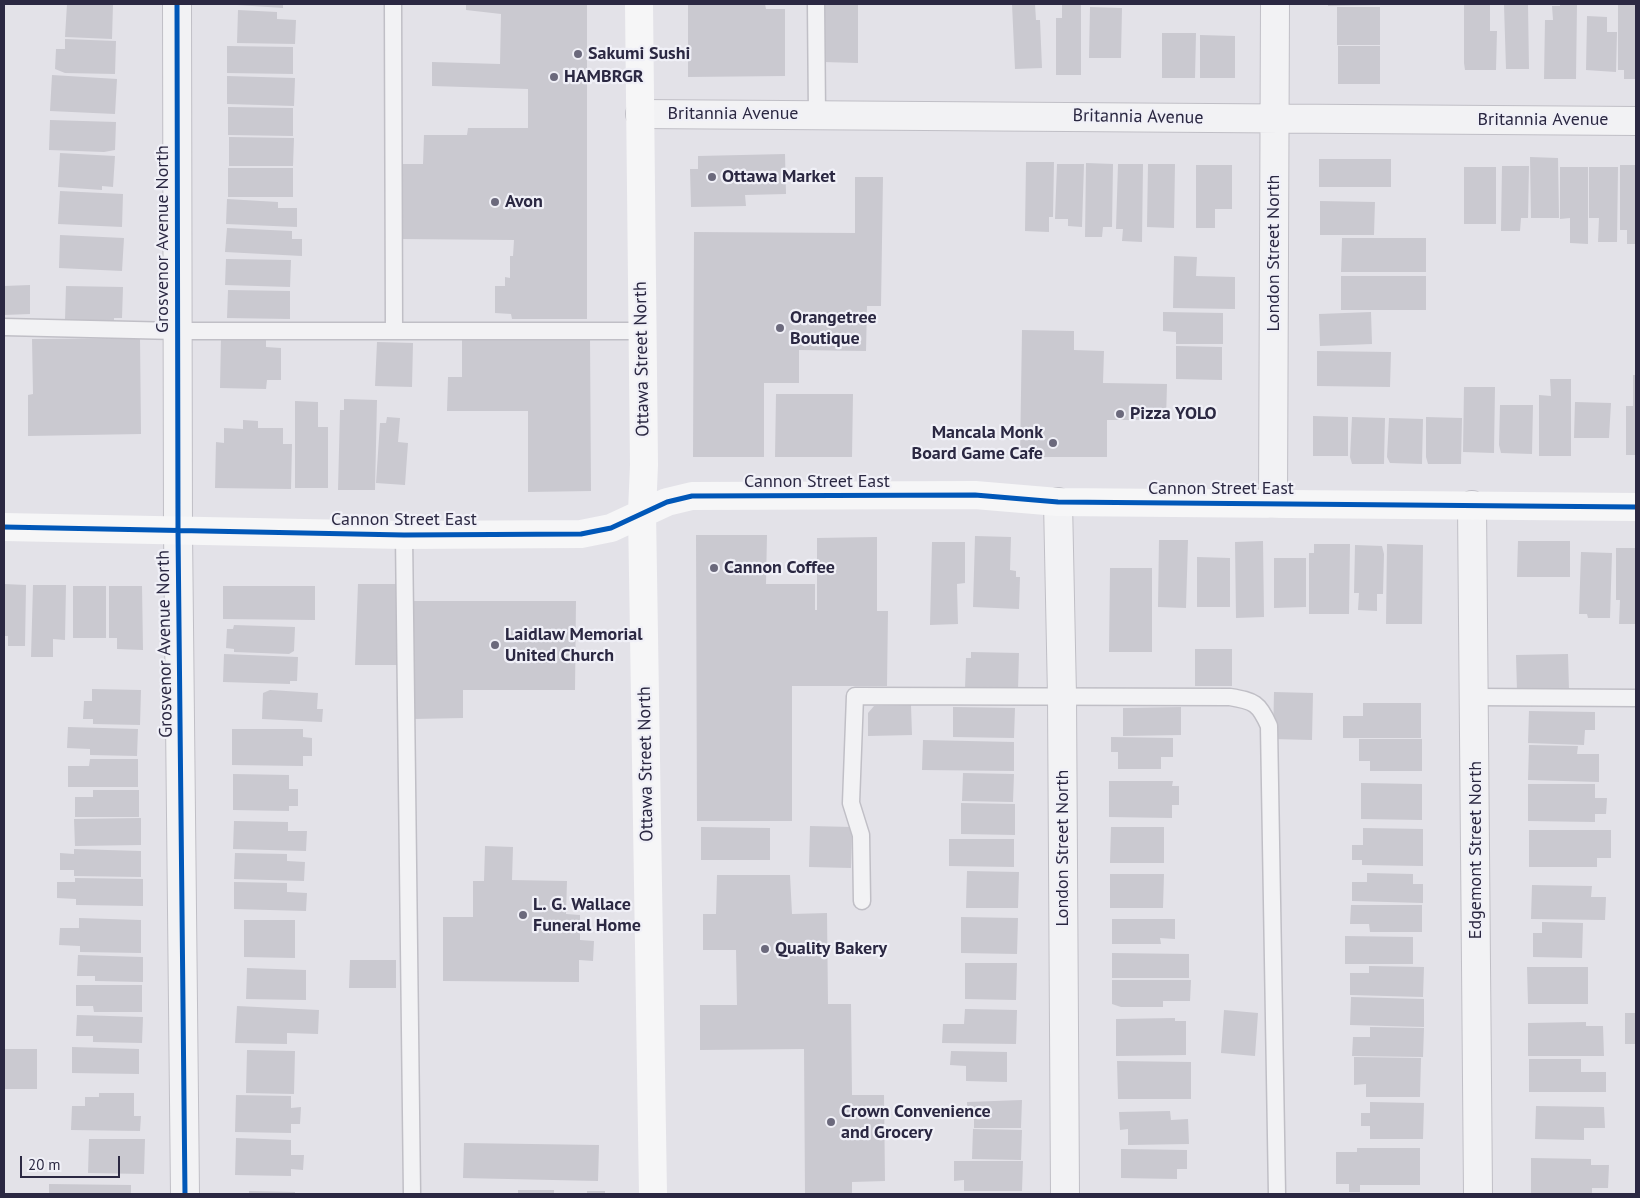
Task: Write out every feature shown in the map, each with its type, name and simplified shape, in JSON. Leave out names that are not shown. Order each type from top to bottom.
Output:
[{"type":"main road","name":"Ottawa Street North","points":[[639,4],[641,331],[644,465],[642,512],[653,1194]]},
{"type":"main road","name":"Cannon Street East","points":[[4,527],[404,535],[581,534],[612,528],[642,512],[667,502],[692,496],[975,495],[1058,502],[1636,506]]},
{"type":"street","name":"Grosvenor Avenue North","points":[[177,4],[178,531],[185,1194]]},
{"type":"street","name":"London Street North","points":[[1273,503],[1275,4]]},
{"type":"street","name":"Britannia Avenue","points":[[640,114],[1636,121]]},
{"type":"street","name":"London Street North","points":[[1058,502],[1062,696],[1065,1194]]},
{"type":"street","name":"Edgemont Street North","points":[[1472,505],[1478,1194]]},
{"type":"lane","points":[[393,4],[394,331]]},
{"type":"lane","points":[[816,4],[817,115]]},
{"type":"lane","points":[[4,327],[177,331],[641,331]]},
{"type":"lane","points":[[404,535],[412,1194]]},
{"type":"lane","points":[[862,901],[861,835],[851,803],[855,696],[1230,697],[1250,701],[1263,711],[1269,726],[1277,1194]]},
{"type":"lane","points":[[1474,697],[1636,698]]},
{"type":"building","points":[[67,4],[113,4],[112,39],[65,37]]},
{"type":"building","points":[[283,4],[283,8],[237,5]]},
{"type":"building","points":[[466,4],[587,4],[587,319],[512,319],[511,314],[495,313],[495,286],[505,286],[505,277],[510,278],[510,256],[513,256],[514,240],[401,239],[402,164],[423,164],[424,135],[467,135],[468,128],[528,128],[528,89],[432,86],[432,62],[500,64],[501,14],[466,10]]},
{"type":"building","points":[[688,4],[765,4],[766,9],[785,9],[785,76],[688,77]]},
{"type":"building","points":[[824,4],[858,4],[858,63],[823,62]]},
{"type":"building","points":[[1012,4],[1035,4],[1036,20],[1040,20],[1042,68],[1015,69]]},
{"type":"building","points":[[1062,4],[1081,4],[1081,75],[1056,75],[1056,18],[1062,18]]},
{"type":"building","points":[[1328,4],[1381,4],[1381,5],[1328,6]]},
{"type":"building","points":[[1464,4],[1490,4],[1490,31],[1497,31],[1496,70],[1465,70]]},
{"type":"building","points":[[1528,4],[1529,69],[1506,69],[1504,5]]},
{"type":"building","points":[[1560,4],[1577,4],[1576,79],[1544,79],[1545,20],[1553,20],[1552,6],[1560,6]]},
{"type":"building","points":[[1618,4],[1636,4],[1636,79],[1624,79],[1624,70],[1618,70]]},
{"type":"building","points":[[1090,7],[1122,8],[1121,58],[1089,58]]},
{"type":"building","points":[[1337,7],[1380,7],[1380,45],[1337,45]]},
{"type":"building","points":[[238,10],[277,12],[277,19],[296,20],[295,44],[237,43]]},
{"type":"building","points":[[1587,16],[1607,17],[1607,32],[1617,32],[1616,72],[1586,70]]},
{"type":"building","points":[[1162,33],[1196,33],[1195,78],[1162,78]]},
{"type":"building","points":[[1200,35],[1235,36],[1235,78],[1200,78]]},
{"type":"building","points":[[65,39],[116,41],[115,74],[65,73],[55,69],[56,49],[65,49]]},
{"type":"building","points":[[227,46],[293,47],[293,74],[227,73]]},
{"type":"building","points":[[1338,46],[1380,46],[1380,84],[1338,84]]},
{"type":"building","points":[[52,75],[117,79],[115,114],[50,111]]},
{"type":"building","points":[[227,76],[295,78],[294,106],[227,104]]},
{"type":"building","points":[[228,107],[293,108],[293,136],[228,135]]},
{"type":"building","points":[[50,120],[116,122],[115,150],[104,152],[49,150]]},
{"type":"building","points":[[229,137],[294,138],[293,166],[229,166]]},
{"type":"building","points":[[60,153],[115,156],[113,187],[102,186],[102,190],[58,187]]},
{"type":"building","points":[[785,154],[786,194],[745,195],[746,206],[691,207],[690,169],[698,169],[698,156]]},
{"type":"building","points":[[1530,157],[1558,158],[1559,218],[1531,218]]},
{"type":"building","points":[[1319,159],[1391,159],[1391,187],[1319,187]]},
{"type":"building","points":[[1026,162],[1054,162],[1053,217],[1049,217],[1049,232],[1025,231]]},
{"type":"building","points":[[1086,163],[1113,164],[1112,227],[1103,227],[1102,237],[1085,237]]},
{"type":"building","points":[[1057,164],[1084,164],[1082,227],[1068,226],[1068,219],[1055,219]]},
{"type":"building","points":[[1118,164],[1143,164],[1142,242],[1122,241],[1123,229],[1116,229]]},
{"type":"building","points":[[1148,164],[1175,164],[1174,228],[1147,227]]},
{"type":"building","points":[[1196,165],[1232,165],[1232,209],[1215,209],[1215,228],[1196,228]]},
{"type":"building","points":[[1620,165],[1636,165],[1636,244],[1627,244],[1627,230],[1620,230]]},
{"type":"building","points":[[1502,166],[1529,166],[1528,218],[1521,218],[1520,231],[1501,231]]},
{"type":"building","points":[[1464,167],[1496,167],[1496,224],[1464,224]]},
{"type":"building","points":[[1560,167],[1588,167],[1588,244],[1570,243],[1570,218],[1560,219]]},
{"type":"building","points":[[1589,167],[1618,167],[1617,242],[1598,242],[1599,218],[1589,218]]},
{"type":"building","points":[[228,168],[293,168],[293,197],[228,197]]},
{"type":"building","points":[[855,177],[883,177],[881,306],[867,306],[866,351],[799,350],[799,383],[764,383],[764,457],[693,457],[694,232],[855,233]]},
{"type":"building","points":[[60,191],[123,194],[122,227],[58,224]]},
{"type":"building","points":[[227,199],[278,202],[278,208],[297,208],[297,227],[226,224]]},
{"type":"building","points":[[1320,201],[1375,202],[1374,235],[1320,235]]},
{"type":"building","points":[[227,228],[292,231],[292,239],[302,239],[302,256],[225,252]]},
{"type":"building","points":[[60,235],[124,238],[122,271],[59,268]]},
{"type":"building","points":[[1342,238],[1426,238],[1426,272],[1341,272]]},
{"type":"building","points":[[1174,256],[1197,257],[1196,276],[1235,277],[1235,309],[1173,308]]},
{"type":"building","points":[[226,259],[291,260],[290,287],[225,285]]},
{"type":"building","points":[[1341,276],[1426,276],[1426,310],[1341,310]]},
{"type":"building","points":[[30,285],[30,314],[4,315],[4,286]]},
{"type":"building","points":[[66,286],[123,287],[122,318],[114,318],[114,321],[65,320]]},
{"type":"building","points":[[228,290],[290,291],[290,319],[227,318]]},
{"type":"building","points":[[1163,312],[1223,313],[1223,344],[1176,344],[1176,332],[1163,331]]},
{"type":"building","points":[[1371,312],[1372,344],[1320,346],[1319,314]]},
{"type":"building","points":[[1022,330],[1074,331],[1074,350],[1104,351],[1103,383],[1167,384],[1166,420],[1107,420],[1107,457],[1020,457]]},
{"type":"building","points":[[221,337],[266,339],[266,347],[281,348],[281,380],[267,380],[266,389],[220,388]]},
{"type":"building","points":[[140,338],[141,434],[28,436],[28,395],[33,394],[32,339]]},
{"type":"building","points":[[590,338],[591,491],[528,492],[528,411],[447,411],[448,377],[462,377],[462,339]]},
{"type":"building","points":[[377,342],[413,343],[412,387],[375,386]]},
{"type":"building","points":[[1176,346],[1222,347],[1222,380],[1176,379]]},
{"type":"building","points":[[1317,351],[1391,352],[1390,387],[1317,386]]},
{"type":"building","points":[[1633,375],[1636,375],[1636,455],[1626,455],[1626,406],[1633,406]]},
{"type":"building","points":[[1550,379],[1571,379],[1571,456],[1539,456],[1539,395],[1551,396]]},
{"type":"building","points":[[1464,387],[1495,387],[1494,453],[1463,452]]},
{"type":"building","points":[[776,394],[853,394],[852,457],[775,457]]},
{"type":"building","points":[[344,399],[377,400],[375,490],[338,490],[340,410],[344,410]]},
{"type":"building","points":[[295,401],[318,402],[318,427],[328,427],[328,488],[295,488]]},
{"type":"building","points":[[1575,402],[1611,403],[1609,438],[1574,438]]},
{"type":"building","points":[[1500,405],[1533,405],[1532,454],[1501,453],[1499,445]]},
{"type":"building","points":[[1313,416],[1348,417],[1348,456],[1313,456]]},
{"type":"building","points":[[387,417],[400,418],[398,442],[408,443],[405,485],[376,483],[380,423],[386,423]]},
{"type":"building","points":[[1352,417],[1385,418],[1384,464],[1352,464],[1350,457]]},
{"type":"building","points":[[1426,417],[1462,418],[1461,464],[1428,464],[1426,457]]},
{"type":"building","points":[[1389,418],[1423,419],[1422,464],[1390,463],[1387,457]]},
{"type":"building","points":[[243,420],[258,421],[258,428],[283,428],[283,444],[292,444],[291,489],[215,488],[216,442],[224,443],[224,428],[243,429]]},
{"type":"building","points":[[696,535],[767,535],[766,584],[815,584],[815,610],[817,610],[817,538],[877,537],[877,611],[888,611],[887,686],[792,686],[792,821],[697,821]]},
{"type":"building","points":[[975,536],[1011,537],[1010,570],[1016,571],[1016,577],[1020,577],[1019,609],[973,607]]},
{"type":"building","points":[[1159,540],[1188,540],[1186,608],[1158,607]]},
{"type":"building","points":[[1263,541],[1264,617],[1236,618],[1235,542]]},
{"type":"building","points":[[1518,541],[1570,541],[1570,577],[1517,577]]},
{"type":"building","points":[[932,542],[965,542],[965,583],[957,584],[958,624],[930,625]]},
{"type":"building","points":[[1314,544],[1350,544],[1349,614],[1309,614],[1309,553],[1314,553]]},
{"type":"building","points":[[1387,544],[1423,545],[1422,624],[1386,624]]},
{"type":"building","points":[[1355,545],[1382,546],[1384,554],[1383,594],[1377,594],[1377,611],[1358,610],[1359,593],[1354,593]]},
{"type":"building","points":[[1616,548],[1636,548],[1636,624],[1619,624],[1620,600],[1616,600]]},
{"type":"building","points":[[1581,552],[1612,553],[1610,618],[1588,618],[1587,614],[1579,614]]},
{"type":"building","points":[[1197,557],[1230,558],[1230,607],[1197,607]]},
{"type":"building","points":[[1274,558],[1306,558],[1306,607],[1274,608]]},
{"type":"building","points":[[1110,568],[1152,568],[1152,652],[1109,652]]},
{"type":"building","points":[[4,584],[26,585],[25,646],[8,646],[8,636],[4,636]]},
{"type":"building","points":[[358,584],[399,584],[399,665],[355,665]]},
{"type":"building","points":[[33,585],[66,585],[65,640],[53,639],[53,657],[31,657]]},
{"type":"building","points":[[73,586],[106,586],[106,638],[73,638]]},
{"type":"building","points":[[109,586],[142,586],[143,650],[117,649],[117,638],[109,638]]},
{"type":"building","points":[[223,586],[315,586],[315,620],[223,619]]},
{"type":"building","name":"Laidlaw Memorial United Church","points":[[414,601],[576,601],[575,690],[463,690],[463,718],[413,719]]},
{"type":"building","points":[[234,625],[295,627],[294,651],[289,654],[234,652],[234,649],[226,648],[227,629],[233,629]]},
{"type":"building","points":[[1195,649],[1232,649],[1232,686],[1195,686]]},
{"type":"building","points":[[971,652],[1019,653],[1018,690],[965,689],[966,658],[971,658]]},
{"type":"building","points":[[224,654],[298,657],[297,681],[290,681],[290,684],[223,682]]},
{"type":"building","points":[[1568,654],[1569,690],[1517,691],[1516,655]]},
{"type":"building","points":[[92,689],[141,690],[140,725],[93,724],[93,719],[83,719],[84,701],[92,701]]},
{"type":"building","points":[[270,690],[318,693],[317,709],[323,709],[322,722],[262,719],[263,693]]},
{"type":"building","points":[[1274,692],[1313,693],[1312,740],[1273,739]]},
{"type":"building","points":[[1363,703],[1421,703],[1421,738],[1343,738],[1343,716],[1363,716]]},
{"type":"building","points":[[911,705],[912,735],[868,736],[868,713],[874,706]]},
{"type":"building","points":[[953,707],[1015,708],[1014,738],[953,737]]},
{"type":"building","points":[[1181,707],[1181,735],[1123,736],[1123,708]]},
{"type":"building","points":[[1529,711],[1595,712],[1595,730],[1585,730],[1584,745],[1528,743]]},
{"type":"building","points":[[68,727],[138,729],[137,756],[90,755],[90,749],[67,748]]},
{"type":"building","points":[[232,729],[303,729],[303,737],[312,738],[312,756],[303,756],[303,766],[232,765]]},
{"type":"building","points":[[1111,737],[1173,738],[1173,757],[1161,757],[1161,769],[1118,769],[1118,752],[1111,752]]},
{"type":"building","points":[[1359,739],[1422,739],[1422,771],[1370,771],[1370,761],[1359,761]]},
{"type":"building","points":[[923,740],[1014,742],[1014,771],[922,770]]},
{"type":"building","points":[[1529,745],[1578,746],[1577,754],[1599,754],[1599,782],[1528,780]]},
{"type":"building","points":[[90,759],[138,759],[138,787],[68,787],[68,766],[89,766]]},
{"type":"building","points":[[963,773],[1014,774],[1013,802],[962,801]]},
{"type":"building","points":[[233,774],[289,775],[289,789],[298,789],[298,806],[289,806],[289,811],[233,810]]},
{"type":"building","points":[[1109,781],[1173,781],[1172,786],[1179,786],[1179,805],[1172,805],[1172,818],[1109,817]]},
{"type":"building","points":[[1361,783],[1422,784],[1422,820],[1361,819]]},
{"type":"building","points":[[1528,784],[1595,784],[1595,798],[1607,798],[1606,814],[1595,814],[1595,822],[1528,821]]},
{"type":"building","points":[[93,790],[139,790],[139,817],[75,817],[75,797],[93,797]]},
{"type":"building","points":[[961,803],[1015,804],[1015,835],[961,834]]},
{"type":"building","points":[[141,818],[141,845],[75,846],[74,819]]},
{"type":"building","points":[[234,821],[288,822],[288,831],[307,831],[306,851],[233,849]]},
{"type":"building","points":[[810,826],[852,827],[851,868],[809,867]]},
{"type":"building","points":[[701,827],[770,828],[770,860],[701,860]]},
{"type":"building","points":[[1111,827],[1164,827],[1164,863],[1110,863]]},
{"type":"building","points":[[1363,828],[1423,829],[1423,866],[1362,865],[1362,860],[1352,860],[1352,845],[1363,845]]},
{"type":"building","points":[[1529,830],[1611,830],[1611,858],[1597,858],[1597,867],[1529,867]]},
{"type":"building","points":[[949,839],[1014,839],[1014,867],[949,866]]},
{"type":"building","name":"L. G. Wallace Funeral Home","points":[[485,846],[513,847],[512,880],[567,881],[566,914],[580,915],[580,940],[594,941],[593,961],[579,960],[579,982],[443,981],[443,917],[473,917],[473,881],[484,881]]},
{"type":"building","points":[[74,849],[141,851],[141,877],[74,876],[74,870],[60,870],[60,853],[74,854]]},
{"type":"building","points":[[235,853],[287,854],[287,861],[305,862],[304,881],[234,879]]},
{"type":"building","points":[[967,871],[1019,872],[1018,908],[966,908]]},
{"type":"building","points":[[1367,873],[1413,874],[1413,884],[1423,884],[1423,903],[1352,901],[1352,882],[1367,882]]},
{"type":"building","points":[[1110,874],[1164,874],[1163,908],[1110,908]]},
{"type":"building","points":[[717,875],[790,875],[792,914],[827,913],[828,1004],[851,1004],[852,1095],[884,1095],[885,1181],[852,1182],[852,1194],[805,1194],[804,1049],[700,1050],[700,1005],[737,1005],[736,950],[703,950],[703,914],[716,914]]},
{"type":"building","points":[[75,878],[143,879],[143,906],[76,905],[76,899],[57,898],[57,882],[75,882]]},
{"type":"building","points":[[234,882],[287,883],[287,892],[307,893],[306,911],[234,909]]},
{"type":"building","points":[[1532,885],[1592,886],[1591,897],[1606,897],[1605,920],[1531,919]]},
{"type":"building","points":[[1351,905],[1422,905],[1422,932],[1370,932],[1369,924],[1350,924]]},
{"type":"building","points":[[961,917],[1018,918],[1017,954],[961,953]]},
{"type":"building","points":[[79,918],[141,920],[141,953],[80,952],[80,946],[59,945],[60,928],[79,928]]},
{"type":"building","points":[[1112,919],[1175,919],[1175,939],[1160,938],[1161,944],[1112,944]]},
{"type":"building","points":[[244,920],[295,920],[295,958],[244,957]]},
{"type":"building","points":[[1542,922],[1583,923],[1582,958],[1533,957],[1533,933],[1542,933]]},
{"type":"building","points":[[1345,936],[1413,937],[1413,964],[1345,964]]},
{"type":"building","points":[[1112,953],[1189,954],[1189,978],[1112,978]]},
{"type":"building","points":[[78,955],[143,957],[143,982],[95,981],[95,976],[77,976]]},
{"type":"building","points":[[350,960],[396,960],[396,988],[349,988]]},
{"type":"building","points":[[965,963],[1017,963],[1016,1000],[965,999]]},
{"type":"building","points":[[1369,966],[1424,967],[1423,997],[1350,995],[1350,973],[1369,973]]},
{"type":"building","points":[[1527,967],[1588,967],[1588,1004],[1528,1004]]},
{"type":"building","points":[[247,968],[306,970],[306,1000],[246,999]]},
{"type":"building","points":[[1112,980],[1191,980],[1190,1001],[1163,1001],[1163,1007],[1121,1007],[1112,1004]]},
{"type":"building","points":[[76,985],[142,985],[142,1012],[94,1012],[93,1006],[76,1006]]},
{"type":"building","points":[[1351,997],[1424,999],[1424,1027],[1350,1025]]},
{"type":"building","points":[[237,1006],[319,1010],[318,1034],[287,1033],[287,1044],[235,1043]]},
{"type":"building","points":[[965,1009],[1017,1010],[1016,1044],[942,1043],[943,1024],[964,1024]]},
{"type":"building","points":[[1224,1010],[1258,1013],[1255,1056],[1221,1053]]},
{"type":"building","points":[[1625,1013],[1636,1013],[1636,1044],[1625,1044]]},
{"type":"building","points":[[77,1015],[143,1017],[142,1043],[93,1042],[93,1036],[76,1036]]},
{"type":"building","points":[[1175,1018],[1175,1021],[1186,1021],[1186,1055],[1116,1056],[1116,1019]]},
{"type":"building","points":[[1586,1022],[1586,1026],[1603,1026],[1604,1056],[1528,1056],[1528,1023]]},
{"type":"building","points":[[1370,1027],[1424,1028],[1423,1057],[1352,1056],[1353,1037],[1370,1037]]},
{"type":"building","points":[[72,1047],[139,1049],[139,1074],[72,1073]]},
{"type":"building","points":[[4,1049],[37,1049],[37,1089],[4,1089]]},
{"type":"building","points":[[247,1050],[295,1051],[294,1094],[246,1093]]},
{"type":"building","points":[[951,1051],[1007,1052],[1007,1082],[966,1081],[966,1066],[950,1065]]},
{"type":"building","points":[[1354,1057],[1421,1058],[1420,1097],[1366,1097],[1366,1084],[1354,1085]]},
{"type":"building","points":[[1529,1059],[1581,1059],[1581,1072],[1606,1072],[1606,1092],[1529,1092]]},
{"type":"building","points":[[1117,1061],[1191,1062],[1191,1099],[1118,1099]]},
{"type":"building","points":[[99,1093],[134,1093],[134,1116],[141,1116],[140,1131],[71,1130],[72,1106],[85,1106],[85,1097],[99,1097]]},
{"type":"building","points":[[236,1095],[291,1096],[291,1108],[301,1107],[300,1124],[291,1124],[291,1133],[235,1132]]},
{"type":"building","points":[[1022,1100],[1021,1128],[974,1128],[974,1118],[967,1118],[967,1102]]},
{"type":"building","points":[[1370,1102],[1424,1103],[1423,1139],[1370,1139],[1370,1126],[1361,1126],[1361,1113],[1370,1113]]},
{"type":"building","points":[[1536,1106],[1604,1107],[1605,1128],[1584,1128],[1584,1140],[1535,1139]]},
{"type":"building","points":[[1170,1111],[1171,1120],[1188,1119],[1189,1144],[1128,1145],[1128,1129],[1120,1130],[1119,1112]]},
{"type":"building","points":[[973,1129],[1022,1130],[1021,1160],[972,1159]]},
{"type":"building","points":[[236,1138],[291,1140],[291,1155],[304,1155],[303,1170],[291,1169],[291,1176],[235,1175]]},
{"type":"building","points":[[89,1139],[145,1139],[144,1174],[88,1173]]},
{"type":"building","points":[[464,1143],[599,1145],[598,1181],[463,1178]]},
{"type":"building","points":[[1357,1148],[1420,1148],[1420,1185],[1360,1185],[1360,1192],[1349,1192],[1349,1184],[1336,1184],[1336,1152],[1357,1152]]},
{"type":"building","points":[[1121,1149],[1187,1150],[1187,1169],[1177,1169],[1177,1179],[1121,1178]]},
{"type":"building","points":[[1531,1158],[1591,1159],[1591,1165],[1609,1165],[1608,1188],[1592,1188],[1592,1194],[1531,1194]]},
{"type":"building","points":[[954,1161],[1023,1161],[1022,1191],[964,1191],[964,1180],[954,1181]]},
{"type":"building","points":[[49,1184],[131,1185],[131,1194],[49,1194]]},
{"type":"building","points":[[518,1190],[554,1190],[554,1194],[518,1194]]},
{"type":"building","points":[[249,1191],[295,1192],[295,1194],[249,1194]]},
{"type":"building","points":[[587,1191],[605,1191],[605,1194],[587,1194]]},
{"type":"cycle path","points":[[177,4],[178,531],[185,1194]]},
{"type":"cycle path","points":[[4,527],[404,535],[581,534],[611,528],[667,502],[692,496],[975,495],[1058,502],[1636,507]]},
{"type":"place","name":"Sakumi Sushi","points":[[578,54]]},
{"type":"place","name":"HAMBRGR","points":[[554,77]]},
{"type":"place","name":"Ottawa Market","points":[[712,177]]},
{"type":"place","name":"Avon","points":[[495,202]]},
{"type":"place","name":"Orangetree Boutique","points":[[780,328]]},
{"type":"place","name":"Pizza YOLO","points":[[1120,414]]},
{"type":"place","name":"Mancala Monk Board Game Cafe","points":[[1053,443]]},
{"type":"place","name":"Cannon Coffee","points":[[714,568]]},
{"type":"place","name":"Laidlaw Memorial United Church","points":[[495,645]]},
{"type":"place","name":"L. G. Wallace Funeral Home","points":[[523,915]]},
{"type":"place","name":"Quality Bakery","points":[[765,949]]},
{"type":"place","name":"Crown Convenience and Grocery","points":[[831,1122]]}]
